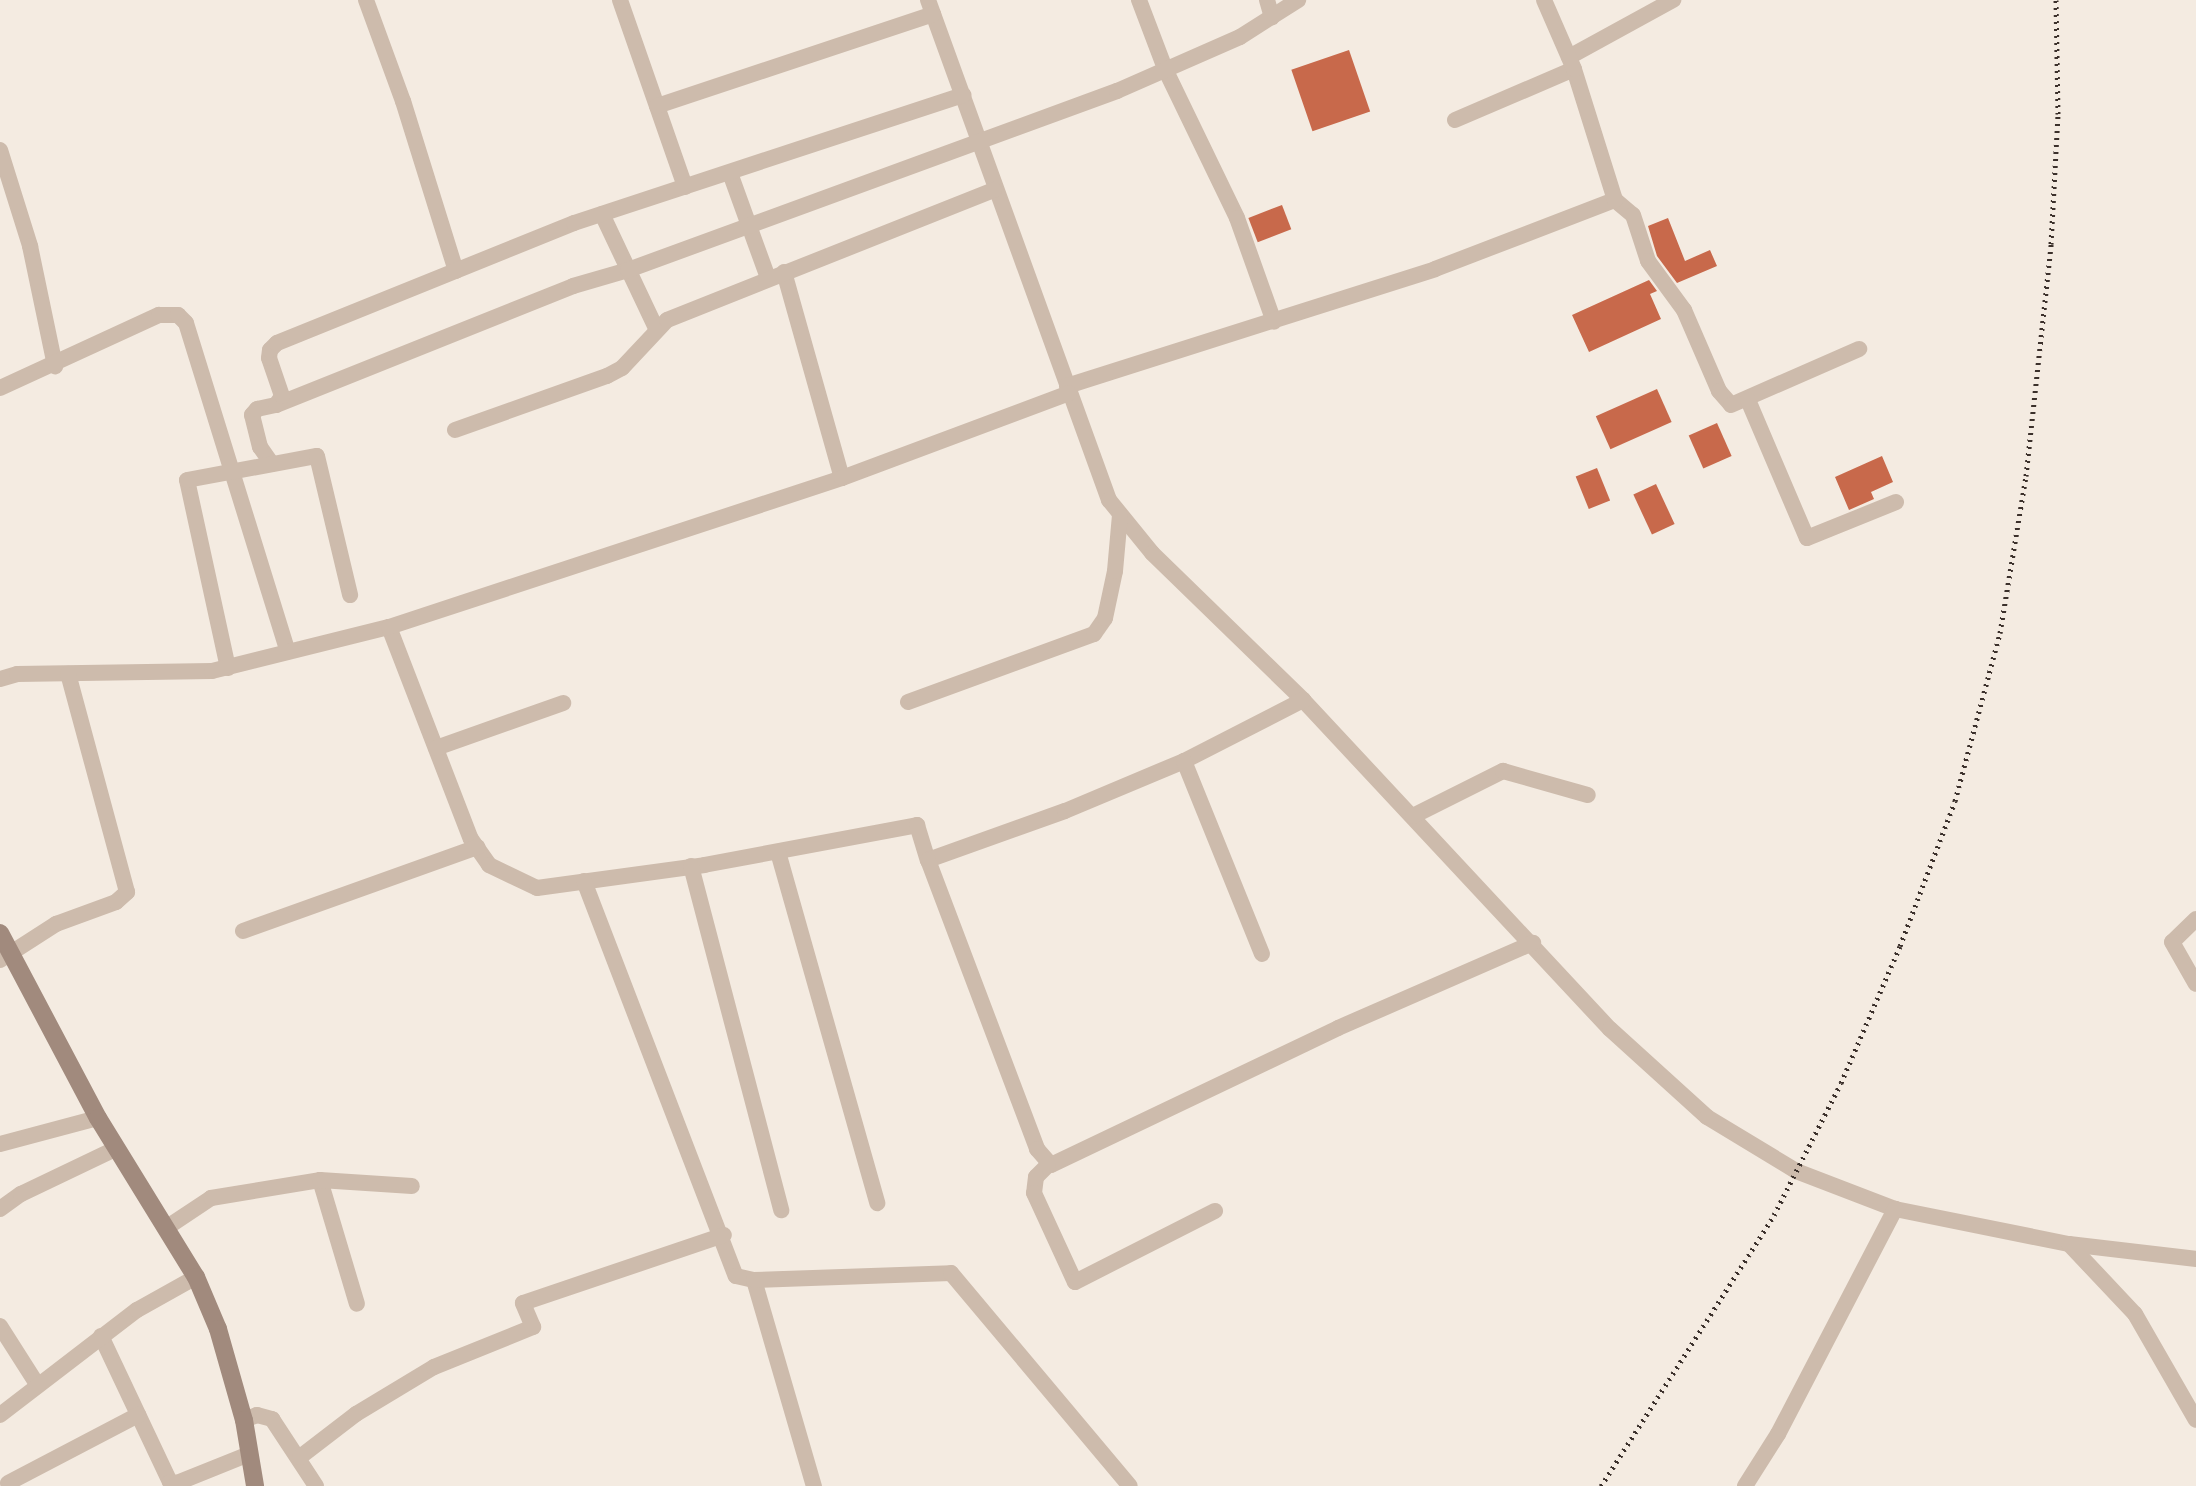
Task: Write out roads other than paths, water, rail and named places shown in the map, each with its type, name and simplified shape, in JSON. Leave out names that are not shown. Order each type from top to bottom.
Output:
[{"type":"street","points":[[366,0],[407,111],[456,271]]},
{"type":"street","points":[[621,0],[685,187]]},
{"type":"street","points":[[1139,0],[1166,71],[1237,219],[1274,323]]},
{"type":"street","points":[[1268,0],[1272,17]]},
{"type":"street","points":[[272,464],[260,447],[252,415],[257,409],[276,405],[527,304],[978,143],[1166,71],[1272,17],[1298,0]]},
{"type":"street","points":[[1545,0],[1571,63],[1615,200],[1633,215],[1648,261],[1684,310],[1718,391],[1731,405],[1748,400],[1859,349]]},
{"type":"street","points":[[1455,120],[1571,63],[1673,0]]},
{"type":"street","points":[[657,106],[931,7],[1109,500],[1152,553],[1303,700],[1533,943],[1610,1029],[1707,1118],[1796,1171],[1895,1209],[2069,1244],[2196,1259]]},
{"type":"street","points":[[276,405],[283,389],[269,358],[270,350],[277,343],[602,214],[963,95]]},
{"type":"street","points":[[0,150],[30,247],[55,366]]},
{"type":"street","points":[[730,173],[768,278]]},
{"type":"street","points":[[454,430],[607,376],[632,358],[656,328],[768,278],[995,190]]},
{"type":"street","points":[[0,678],[17,674],[176,674],[228,668],[389,627],[842,478],[1068,389],[1434,270],[1615,200]]},
{"type":"street","points":[[602,214],[656,328]]},
{"type":"street","points":[[784,272],[842,478]]},
{"type":"street","points":[[0,388],[55,366],[159,315],[178,315],[186,323],[288,652]]},
{"type":"street","points":[[1748,400],[1807,538],[1895,502]]},
{"type":"street","points":[[228,668],[187,480],[317,456],[350,595]]},
{"type":"street","points":[[908,702],[1094,634],[1105,618],[1115,571],[1120,515]]},
{"type":"street","points":[[389,627],[477,847],[489,865],[537,888],[778,852],[918,825],[928,860],[1037,1149],[1048,1165]]},
{"type":"street","points":[[6,957],[56,924],[116,902],[127,892],[68,674]]},
{"type":"street","points":[[928,860],[1065,811],[1184,761],[1303,700]]},
{"type":"street","points":[[436,748],[563,703]]},
{"type":"street","points":[[1184,761],[1262,954]]},
{"type":"street","points":[[1413,816],[1503,771],[1588,795]]},
{"type":"street","points":[[243,931],[477,847]]},
{"type":"street","points":[[778,852],[877,1203]]},
{"type":"street","points":[[691,866],[781,1210]]},
{"type":"street","points":[[584,881],[724,1235],[736,1276],[754,1280],[951,1273],[1130,1486]]},
{"type":"street","points":[[2196,919],[2172,942],[2196,984]]},
{"type":"street","points":[[0,933],[6,957],[98,1118],[195,1277],[218,1329],[244,1420],[255,1486]]},
{"type":"street","points":[[1215,1211],[1075,1282],[1034,1193],[1036,1177],[1048,1165],[1338,1028],[1533,943]]},
{"type":"street","points":[[0,1144],[98,1118]]},
{"type":"street","points":[[0,1209],[21,1194],[117,1149]]},
{"type":"street","points":[[166,1228],[211,1198],[320,1180],[412,1186]]},
{"type":"street","points":[[320,1180],[357,1304]]},
{"type":"street","points":[[1745,1486],[1778,1434],[1895,1209]]},
{"type":"street","points":[[300,1457],[356,1414],[434,1367],[533,1327],[523,1303],[724,1235]]},
{"type":"street","points":[[2069,1244],[2113,1286],[2135,1314],[2196,1420]]},
{"type":"street","points":[[0,1415],[101,1336],[195,1277]]},
{"type":"street","points":[[754,1280],[814,1486]]},
{"type":"street","points":[[0,1326],[37,1384]]},
{"type":"street","points":[[101,1336],[173,1484],[249,1454]]},
{"type":"street","points":[[9,1483],[138,1415]]},
{"type":"street","points":[[244,1420],[257,1415],[272,1419],[300,1457],[316,1486]]},
{"type":"railway","points":[[1601,1486],[1774,1215],[1841,1083],[1900,946],[1955,801],[2000,633],[2026,476],[2051,244],[2058,114],[2056,0]]}]
